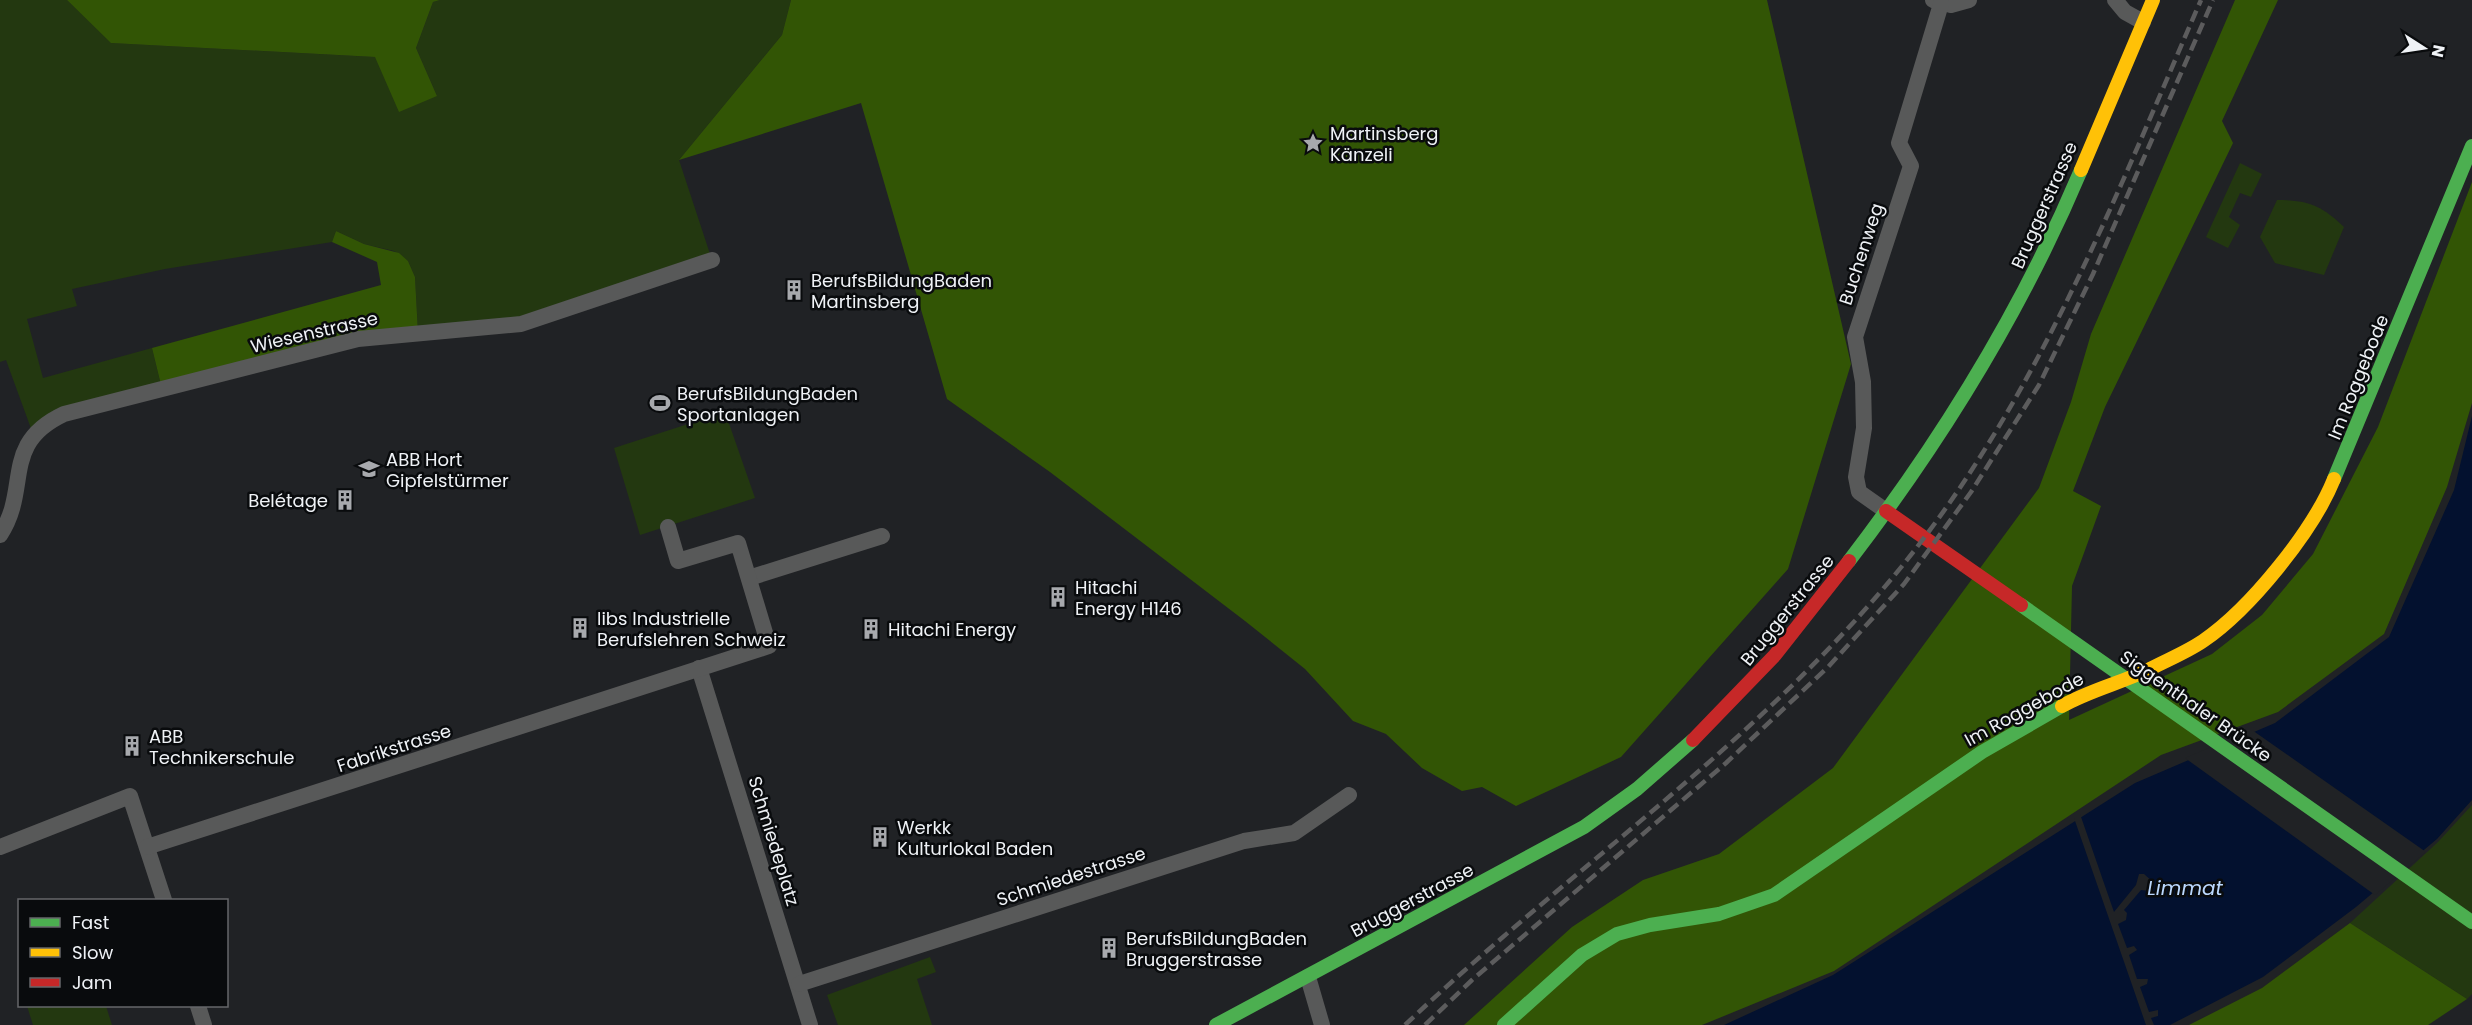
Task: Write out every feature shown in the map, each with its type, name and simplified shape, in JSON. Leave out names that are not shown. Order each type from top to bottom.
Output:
[{"type":"main road","name":"Bruggerstrasse","points":[[1216,1025],[1530,857],[1618,804],[1729,707],[1790,639],[1892,515],[1991,351],[2049,243],[2152,0]]},
{"type":"main road","name":"Im Roggebode","points":[[1504,1025],[1582,955],[1617,934],[1650,925],[1719,914],[1774,895],[1982,752],[2083,694],[2148,670],[2203,641],[2250,600],[2302,535],[2328,494],[2472,146]]},
{"type":"main road","name":"Siggenthaler Brücke","points":[[1892,515],[2472,922]]},
{"type":"street","points":[[1936,2],[1958,4],[1969,0]]},
{"type":"street","points":[[2115,0],[2125,12],[2143,22]]},
{"type":"street","name":"Buchenweg","points":[[1892,515],[1859,492],[1856,477],[1864,417],[1863,382],[1855,337],[1911,166],[1899,143],[1936,2]]},
{"type":"street","name":"Wiesenstrasse","points":[[0,535],[8,517],[24,448],[38,429],[64,414],[358,339],[521,324],[712,260]]},
{"type":"street","name":"Fabrikstrasse","points":[[147,847],[770,646],[738,543],[678,561],[668,526]]},
{"type":"street","points":[[749,578],[882,536]]},
{"type":"street","name":"Schmiedeplatz","points":[[699,668],[810,1025]]},
{"type":"street","name":"Schmiedestrasse","points":[[799,984],[1249,839],[1288,835],[1349,795]]},
{"type":"street","points":[[0,847],[130,796],[165,899]]},
{"type":"street","points":[[1308,977],[1322,1025]]},
{"type":"street","points":[[199,1007],[204,1025]]},
{"type":"green space","points":[[0,0],[67,0],[112,43],[375,57],[437,96],[416,48],[433,2],[440,0],[791,0],[782,35],[679,160],[712,260],[551,316],[418,333],[415,277],[408,261],[394,251],[364,244],[336,231],[332,242],[165,269],[72,289],[77,306],[27,319],[43,378],[152,348],[162,389],[72,412],[33,434],[6,360],[0,362]]},
{"type":"green space","points":[[67,0],[440,0],[433,2],[416,48],[437,96],[399,112],[375,57],[111,43]]},
{"type":"green space","points":[[791,0],[1767,0],[1851,364],[1788,569],[1621,757],[1516,806],[1482,787],[1462,791],[1422,768],[1386,734],[1353,721],[1305,669],[1245,621],[1050,472],[947,399],[861,103],[679,160],[782,35]]},
{"type":"green space","points":[[2235,0],[2278,0],[2222,121],[2233,143],[2105,407],[2073,491],[2101,506],[2072,586],[2069,720],[2212,654],[2262,615],[2313,554],[2378,427],[2472,182],[2472,403],[2447,487],[2384,634],[2278,712],[2161,755],[1834,971],[1702,1025],[1464,1025],[1572,927],[1643,880],[1719,854],[1833,768],[2039,488],[2071,402],[2091,334]]},
{"type":"green space","points":[[2240,163],[2262,174],[2251,197],[2240,193],[2229,217],[2240,225],[2228,248],[2206,237]]},
{"type":"green space","points":[[2277,200],[2314,205],[2344,227],[2324,275],[2275,263],[2260,237]]},
{"type":"green space","points":[[336,231],[364,244],[399,253],[408,261],[415,277],[418,333],[162,389],[152,348],[381,285],[377,262],[332,242]]},
{"type":"green space","points":[[725,412],[755,498],[640,535],[614,448]]},
{"type":"green space","points":[[2472,805],[2472,994],[2467,999],[2350,923],[2438,842]]},
{"type":"green space","points":[[2350,923],[2467,999],[2428,1025],[2189,1025],[2262,988]]},
{"type":"green space","points":[[930,957],[936,972],[917,979],[932,1025],[838,1025],[827,995]]},
{"type":"green space","points":[[27,1007],[106,1007],[112,1025],[33,1025]]},
{"type":"water","name":"Limmat","points":[[2472,416],[2472,800],[2437,839],[2356,907],[2263,977],[2170,1025],[1724,1025],[1833,975],[2135,783],[2275,723],[2389,637],[2454,490]]},
{"type":"pier","points":[[2252,730],[2426,852],[2375,895],[2185,758]]},
{"type":"pier","points":[[2080,814],[2114,912],[2136,885],[2139,874],[2144,874],[2153,882],[2150,891],[2141,890],[2124,910],[2127,913],[2126,920],[2118,924],[2127,948],[2134,946],[2137,950],[2129,955],[2137,979],[2148,979],[2147,984],[2140,987],[2149,1012],[2158,1010],[2158,1016],[2151,1018],[2154,1025],[2146,1025],[2074,818]]},
{"type":"railway","points":[[1405,1025],[1466,969],[1718,754],[1838,639],[1893,577],[1943,512],[1988,444],[2029,373],[2102,226],[2201,0]]},
{"type":"railway","points":[[1425,1025],[1472,980],[1726,763],[1828,667],[1904,584],[1971,492],[2039,385],[2093,274],[2213,0]]},
{"type":"traffic: fast","points":[[2334,479],[2472,146]]},
{"type":"traffic: fast","points":[[1849,561],[1916,469],[1977,373],[2033,273],[2081,170]]},
{"type":"traffic: fast","points":[[2021,605],[2472,922]]},
{"type":"traffic: fast","points":[[1504,1025],[1582,955],[1617,934],[1650,925],[1719,914],[1774,895],[1982,752],[2062,706]]},
{"type":"traffic: fast","points":[[1216,1025],[1584,827],[1637,789],[1693,740]]},
{"type":"traffic: slow","points":[[2081,170],[2153,0]]},
{"type":"traffic: slow","points":[[2062,706],[2177,656],[2221,627],[2260,589],[2296,545],[2324,500],[2334,479]]},
{"type":"traffic: jam","points":[[1886,511],[2021,605]]},
{"type":"traffic: jam","points":[[1693,740],[1775,655],[1849,561]]},
{"type":"place","name":"Martinsberg Känzeli","points":[[1313,143]]},
{"type":"place","name":"BerufsBildungBaden Martinsberg","points":[[794,290]]},
{"type":"place","name":"BerufsBildungBaden Sportanlagen","points":[[660,403]]},
{"type":"place","name":"ABB Hort Gipfelstürmer","points":[[369,469]]},
{"type":"place","name":"Belétage","points":[[345,500]]},
{"type":"place","name":"Hitachi Energy H146","points":[[1058,597]]},
{"type":"place","name":"libs Industrielle Berufslehren Schweiz","points":[[580,628]]},
{"type":"place","name":"Hitachi Energy","points":[[871,629]]},
{"type":"place","name":"ABB Technikerschule","points":[[132,746]]},
{"type":"place","name":"Werkk Kulturlokal Baden","points":[[880,837]]},
{"type":"place","name":"BerufsBildungBaden Bruggerstrasse","points":[[1109,948]]}]
